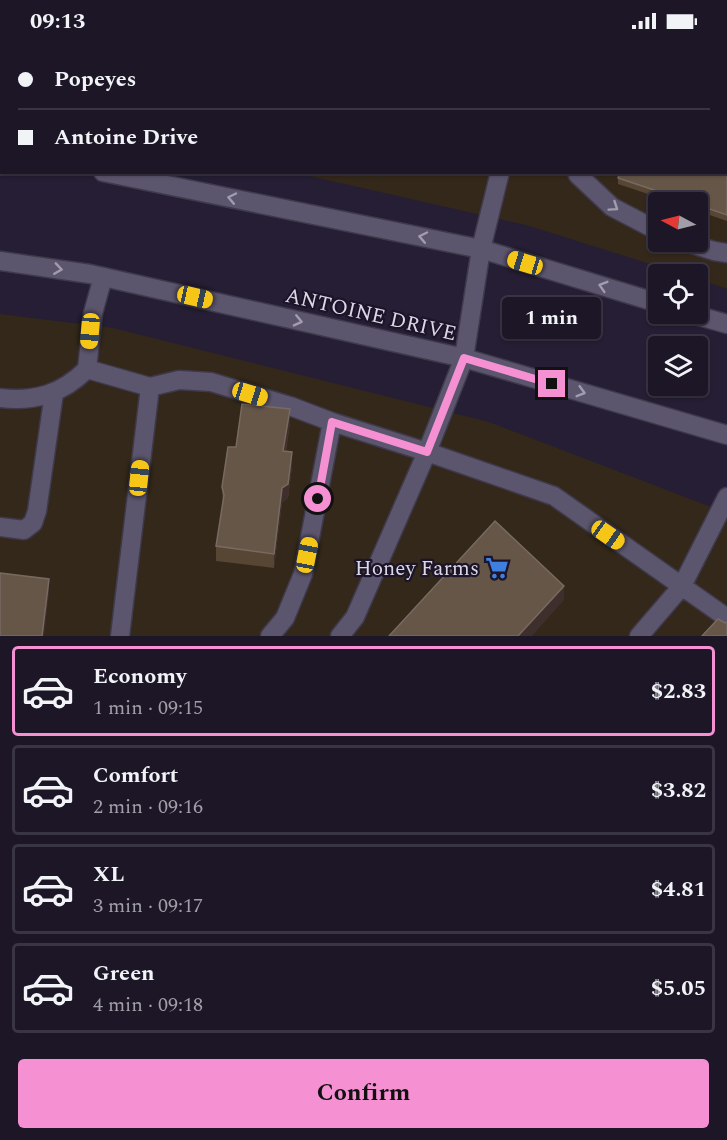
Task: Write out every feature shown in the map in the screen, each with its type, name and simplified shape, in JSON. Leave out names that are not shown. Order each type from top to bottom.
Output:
[{"type":"main road","points":[[123,174],[174,179],[481,249],[648,300]]},
{"type":"main road","points":[[340,636],[355,617],[427,452],[464,358],[481,249],[500,174]]},
{"type":"main road","points":[[578,174],[612,207],[648,226]]},
{"type":"main road","points":[[708,249],[727,253]]},
{"type":"main road","name":"ANTOINE DRIVE","points":[[0,261],[103,277],[464,358],[727,435]]},
{"type":"main road","points":[[0,398],[20,399],[54,393],[74,382],[87,369],[93,314],[103,277]]},
{"type":"main road","points":[[708,319],[727,324]]},
{"type":"main road","points":[[87,369],[150,387],[179,380],[211,382],[298,408],[332,422],[554,496],[727,618]]},
{"type":"main road","points":[[120,636],[150,387]]},
{"type":"main road","points":[[0,527],[24,530],[33,523],[37,511],[54,393]]},
{"type":"main road","points":[[270,636],[285,618],[303,573],[332,422]]},
{"type":"main road","points":[[639,636],[681,586],[727,497]]},
{"type":"shaded area","points":[[300,174],[727,174],[727,289],[708,282],[708,264],[650,264],[526,225]]},
{"type":"shaded area","points":[[0,314],[113,328],[489,422],[727,513],[727,636],[0,636]]},
{"type":"building","points":[[619,174],[727,174],[727,215],[708,208],[708,192],[660,192],[618,178]]},
{"type":"building","points":[[242,404],[290,409],[283,451],[292,452],[288,484],[282,488],[274,554],[216,546],[224,495],[222,487],[228,447],[236,447]]},
{"type":"building","name":"Honey Farms","points":[[495,521],[564,586],[518,636],[389,636]]},
{"type":"building","points":[[0,573],[49,579],[42,636],[0,636]]},
{"type":"building","points":[[718,619],[727,622],[727,636],[702,636]]},
{"type":"place","name":"Honey Farms","points":[[497,568]]},
{"type":"route","points":[[318,499],[332,422],[427,452],[464,358],[552,384]]}]
